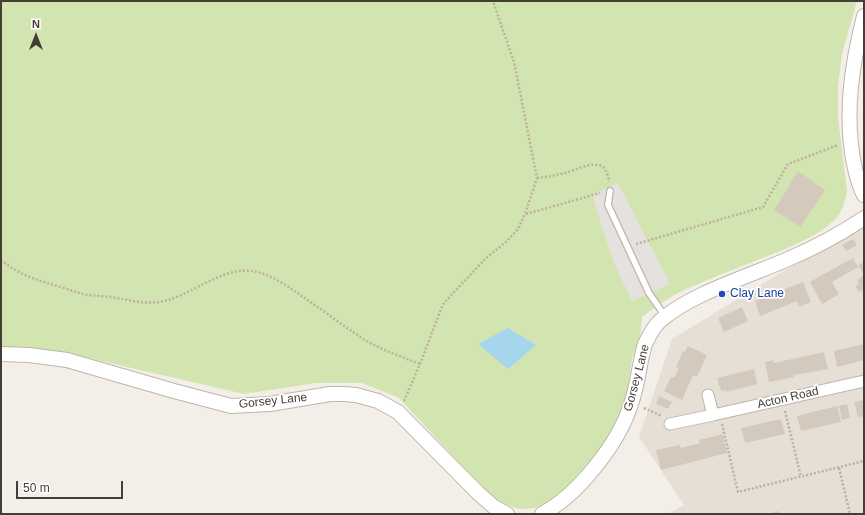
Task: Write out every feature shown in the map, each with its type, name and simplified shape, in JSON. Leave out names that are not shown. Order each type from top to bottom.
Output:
[{"type":"street","points":[[864,16],[852,70],[849,101],[850,141],[857,176],[864,196]]},
{"type":"street","name":"Gorsey Lane","points":[[542,514],[569,494],[592,470],[619,432],[632,403],[645,344],[649,335],[666,317],[683,305],[705,294],[811,249],[864,218]]},
{"type":"street","name":"Gorsey Lane","points":[[1,354],[29,355],[67,360],[231,406],[270,404],[330,394],[356,395],[378,401],[398,412],[478,493],[494,507],[507,514]]},
{"type":"street","name":"Acton Road","points":[[670,424],[864,381]]},
{"type":"street","points":[[708,395],[716,414]]},
{"type":"lane","points":[[610,191],[608,205],[649,293],[666,317]]},
{"type":"path","points":[[398,412],[420,364],[443,304],[485,259],[507,241],[518,229],[525,214],[537,178],[514,62],[493,1]]},
{"type":"path","points":[[628,246],[763,207],[788,164],[850,141]]},
{"type":"path","points":[[525,214],[610,191],[607,173],[604,168],[599,165],[585,166],[568,172],[537,178]]},
{"type":"path","points":[[1,260],[23,275],[40,281],[88,295],[112,297],[133,302],[146,303],[169,300],[233,272],[252,271],[262,273],[288,287],[365,340],[420,364]]},
{"type":"path","points":[[782,399],[801,477]]},
{"type":"path","points":[[632,403],[666,418],[670,424]]},
{"type":"path","points":[[716,414],[738,492],[864,461]]},
{"type":"path","points":[[839,468],[850,514]]},
{"type":"shaded area","points":[[618,183],[670,284],[632,301],[613,261],[592,195]]},
{"type":"shaded area","points":[[864,222],[864,514],[668,514],[684,505],[639,437],[672,339]]},
{"type":"green space","points":[[1,1],[857,1],[842,54],[838,86],[838,118],[847,191],[842,208],[837,217],[813,236],[684,290],[666,300],[642,317],[640,336],[632,359],[626,404],[601,450],[559,495],[549,502],[535,508],[516,508],[503,503],[491,495],[399,398],[362,383],[316,383],[244,394],[84,357],[1,351]]},
{"type":"water","points":[[508,328],[536,345],[508,369],[478,344]]},
{"type":"building","points":[[798,171],[825,190],[800,227],[774,210]]},
{"type":"building","points":[[853,239],[857,245],[846,251],[842,245]]},
{"type":"building","points":[[853,258],[858,267],[832,282],[839,294],[822,304],[810,282]]},
{"type":"building","points":[[864,262],[864,275],[858,265]]},
{"type":"building","points":[[864,275],[864,289],[859,292],[855,286],[859,284],[857,280]]},
{"type":"building","points":[[803,282],[811,302],[799,307],[797,301],[760,316],[755,301]]},
{"type":"building","points":[[742,307],[748,321],[724,332],[718,318]]},
{"type":"building","points":[[864,344],[864,360],[837,367],[834,351]]},
{"type":"building","points":[[688,346],[707,355],[697,377],[693,375],[682,400],[664,391],[671,377],[674,378],[679,368],[676,367],[683,351],[685,352]]},
{"type":"building","points":[[824,352],[828,369],[794,375],[794,377],[769,382],[765,362],[773,360],[774,363]]},
{"type":"building","points":[[754,369],[757,384],[726,392],[726,390],[721,391],[717,378]]},
{"type":"building","points":[[659,396],[672,402],[668,409],[656,404]]},
{"type":"building","points":[[864,400],[864,416],[858,417],[854,402]]},
{"type":"building","points":[[847,404],[850,418],[842,420],[839,406]]},
{"type":"building","points":[[837,406],[841,422],[801,431],[797,416]]},
{"type":"building","points":[[781,419],[785,434],[745,443],[741,428]]},
{"type":"building","points":[[723,434],[727,453],[661,470],[656,450],[680,445],[681,448],[700,443],[699,440]]},
{"type":"building","points":[[779,511],[780,514],[768,514]]},
{"type":"place","name":"Clay Lane","points":[[722,294]]}]
